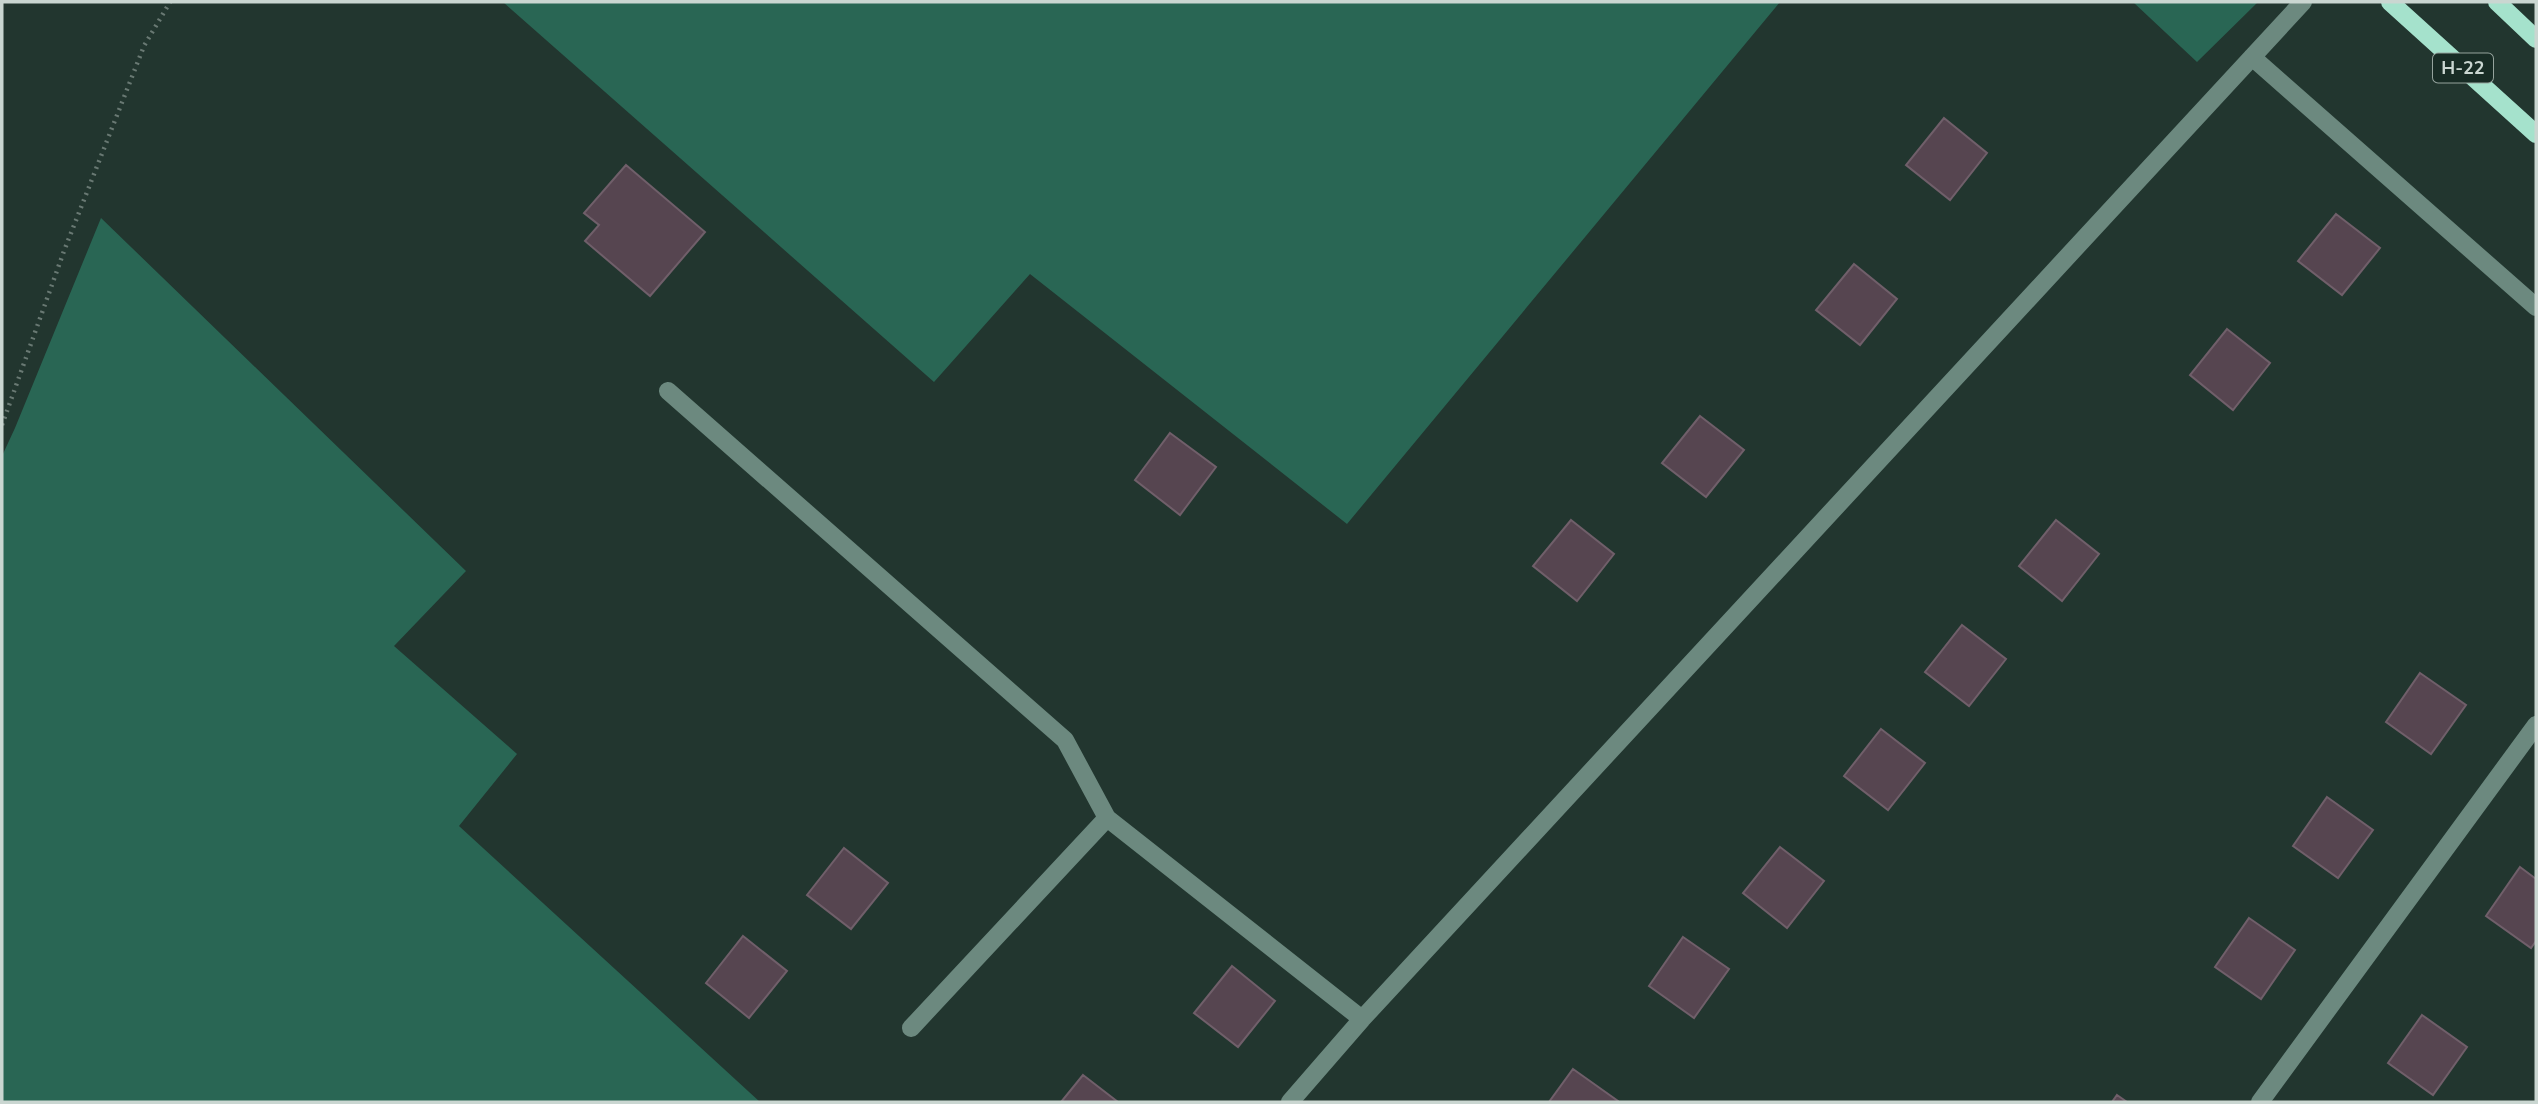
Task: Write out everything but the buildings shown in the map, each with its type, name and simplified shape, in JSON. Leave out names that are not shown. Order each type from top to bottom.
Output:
[{"type":"main road","name":"Н-22","points":[[2390,2],[2536,134]]},
{"type":"main road","points":[[2497,2],[2536,39]]},
{"type":"street","points":[[1290,1102],[1362,1019],[2303,2]]},
{"type":"street","points":[[2252,57],[2536,307]]},
{"type":"street","points":[[668,391],[1065,740],[1107,818],[1362,1019]]},
{"type":"street","points":[[2260,1102],[2536,725]]},
{"type":"street","points":[[911,1028],[1107,818]]},
{"type":"path","points":[[2,425],[64,251],[144,46],[170,2]]},
{"type":"green space","points":[[503,2],[1780,2],[1347,524],[1030,274],[934,382]]},
{"type":"green space","points":[[2133,2],[2258,2],[2197,62]]},
{"type":"green space","points":[[101,218],[466,571],[394,646],[517,754],[459,826],[760,1102],[2,1102],[2,456]]}]
